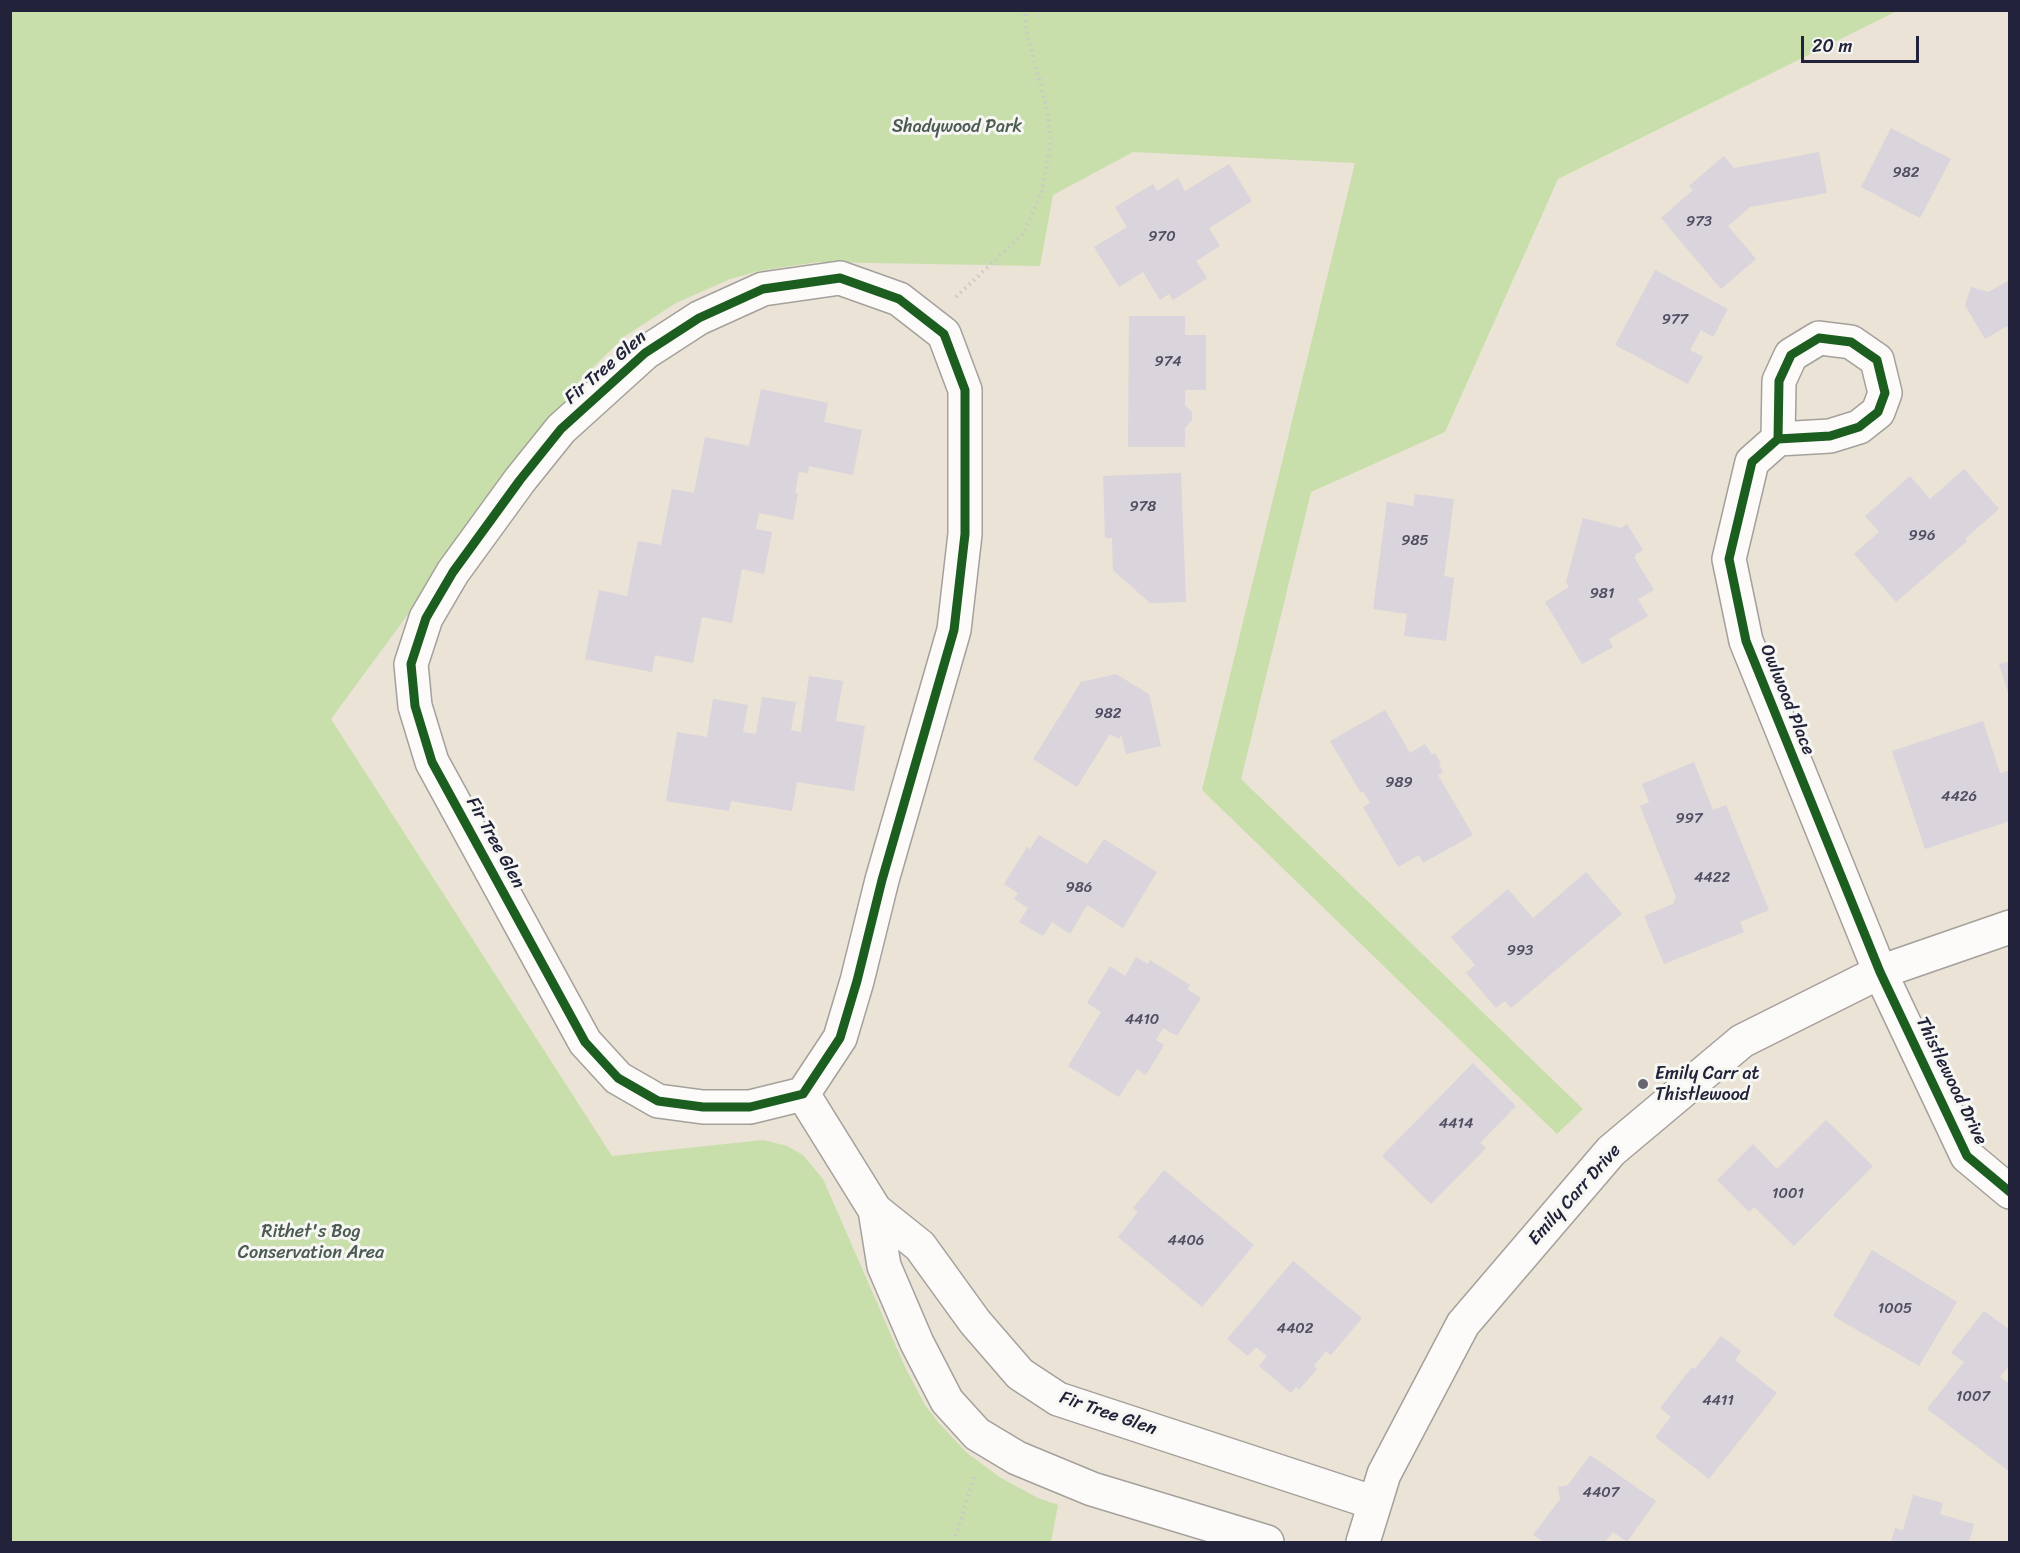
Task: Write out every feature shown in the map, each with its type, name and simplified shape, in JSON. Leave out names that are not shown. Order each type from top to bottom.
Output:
[{"type":"street","name":"Fir Tree Glen","points":[[840,278],[899,299],[944,334],[965,390],[965,534],[954,630],[882,880],[858,981],[840,1038],[803,1094],[750,1107],[703,1107],[658,1101],[618,1078],[585,1042],[432,762],[415,706],[411,664],[426,618],[453,572],[520,480],[561,429],[645,353],[699,318],[764,290],[840,278]]},
{"type":"street","name":"Owlwood Place","points":[[1778,439],[1752,462],[1729,559],[1746,641],[1880,972]]},
{"type":"street","name":"Emily Carr Drive","points":[[1363,1542],[1384,1474],[1463,1324],[1611,1151],[1743,1041],[1880,972],[2010,927]]},
{"type":"street","name":"Thistlewood Drive","points":[[1880,972],[1967,1156],[2010,1192]]},
{"type":"street","name":"Fir Tree Glen","points":[[803,1094],[874,1210],[920,1246],[975,1322],[1020,1374],[1058,1399],[1375,1503]]},
{"type":"street","name":"Fir Tree Glen","points":[[874,1210],[884,1266],[916,1343],[947,1401],[977,1434],[1017,1458],[1092,1489],[1267,1542]]},
{"type":"path","points":[[928,321],[969,286],[1023,234],[1042,191],[1051,140],[1047,109],[1024,26],[1025,10]]},
{"type":"path","points":[[954,1542],[974,1482],[977,1434]]},
{"type":"green space","name":"Rithet's Bog Conservation Area","points":[[11,11],[1897,11],[1558,179],[1445,432],[1311,492],[1241,779],[1583,1109],[1557,1134],[1202,790],[1355,163],[1133,152],[1053,195],[1040,266],[818,262],[759,271],[730,279],[676,303],[625,336],[581,379],[331,719],[612,1156],[763,1140],[787,1146],[803,1155],[823,1179],[905,1367],[925,1405],[967,1453],[1001,1478],[1038,1498],[1058,1505],[1051,1542],[11,1542]]},
{"type":"building","points":[[1891,128],[1951,159],[1920,218],[1861,187]]},
{"type":"building","points":[[1819,152],[1827,193],[1750,207],[1728,226],[1756,259],[1721,289],[1661,218],[1693,190],[1689,186],[1724,156],[1734,168]]},
{"type":"building","points":[[1229,164],[1252,201],[1209,228],[1220,246],[1196,261],[1207,278],[1173,300],[1169,294],[1160,300],[1143,272],[1119,287],[1094,247],[1127,227],[1115,207],[1153,184],[1157,191],[1178,178],[1185,191]]},
{"type":"building","points":[[1655,270],[1728,309],[1713,337],[1701,330],[1690,350],[1703,357],[1688,384],[1615,345]]},
{"type":"building","points":[[2010,280],[2010,330],[2007,326],[1985,339],[1965,305],[1971,287],[1988,292]]},
{"type":"building","points":[[1129,316],[1185,316],[1185,335],[1206,335],[1206,390],[1185,390],[1185,405],[1192,412],[1192,420],[1185,428],[1185,447],[1128,447]]},
{"type":"building","points":[[761,389],[828,403],[824,422],[862,430],[853,475],[809,466],[808,473],[799,472],[793,520],[759,513],[756,529],[772,532],[764,574],[742,569],[732,623],[702,617],[693,663],[655,655],[652,672],[585,659],[599,590],[627,596],[638,541],[661,545],[672,489],[694,493],[705,437],[749,446]]},
{"type":"building","points":[[1964,469],[1999,509],[1965,539],[1967,541],[1896,602],[1854,554],[1879,532],[1865,516],[1910,476],[1930,499]]},
{"type":"building","points":[[1181,473],[1186,602],[1150,603],[1113,570],[1112,538],[1105,538],[1103,476]]},
{"type":"building","points":[[1415,494],[1454,499],[1444,576],[1454,578],[1446,641],[1404,636],[1407,614],[1373,609],[1387,502],[1413,506]]},
{"type":"building","points":[[1583,518],[1621,528],[1627,524],[1643,550],[1634,557],[1654,590],[1638,599],[1648,616],[1609,639],[1613,647],[1582,664],[1545,602],[1569,587],[1566,582]]},
{"type":"building","points":[[2010,661],[2010,696],[2009,696],[1999,664]]},
{"type":"building","points":[[1116,674],[1149,694],[1161,746],[1126,754],[1121,735],[1119,739],[1110,734],[1077,787],[1033,759],[1081,682]]},
{"type":"building","points":[[809,676],[843,681],[836,721],[865,726],[854,791],[797,782],[792,811],[731,801],[729,811],[666,801],[677,732],[707,737],[713,699],[748,705],[743,732],[756,734],[762,697],[796,702],[791,730],[801,732]]},
{"type":"building","points":[[1385,710],[1410,753],[1425,744],[1432,755],[1435,753],[1443,772],[1438,775],[1473,835],[1423,863],[1419,855],[1398,867],[1363,807],[1370,803],[1363,791],[1361,793],[1330,741]]},
{"type":"building","points":[[1983,721],[2000,773],[2010,770],[2010,821],[1925,849],[1892,751]]},
{"type":"building","points":[[1694,762],[1713,810],[1726,805],[1769,910],[1740,922],[1744,932],[1664,964],[1644,916],[1673,904],[1676,897],[1640,806],[1649,802],[1642,784]]},
{"type":"building","points":[[1039,835],[1087,864],[1104,839],[1157,872],[1123,928],[1087,905],[1070,934],[1052,922],[1043,936],[1019,922],[1028,908],[1014,899],[1018,893],[1004,884],[1027,847],[1030,849]]},
{"type":"building","points":[[1586,872],[1622,914],[1511,1008],[1505,1001],[1496,1008],[1466,973],[1475,965],[1451,937],[1508,889],[1533,918]]},
{"type":"building","points":[[1136,957],[1148,964],[1150,960],[1190,985],[1187,989],[1201,998],[1177,1036],[1163,1028],[1156,1040],[1164,1045],[1146,1075],[1137,1069],[1119,1097],[1068,1066],[1101,1012],[1087,1003],[1110,966],[1125,976]]},
{"type":"building","points":[[1473,1063],[1516,1106],[1480,1143],[1486,1148],[1431,1204],[1382,1156]]},
{"type":"building","points":[[1826,1120],[1873,1166],[1794,1246],[1754,1207],[1749,1212],[1717,1180],[1753,1144],[1777,1169]]},
{"type":"building","points":[[1164,1170],[1254,1245],[1202,1307],[1118,1237],[1138,1212],[1133,1208]]},
{"type":"building","points":[[1872,1250],[1957,1302],[1919,1366],[1833,1316]]},
{"type":"building","points":[[1293,1261],[1362,1318],[1331,1355],[1326,1351],[1314,1366],[1317,1369],[1299,1390],[1296,1387],[1291,1393],[1259,1366],[1267,1356],[1256,1347],[1248,1356],[1227,1339]]},
{"type":"building","points":[[1984,1311],[2010,1330],[2010,1365],[2000,1377],[2010,1384],[2010,1472],[1927,1409],[1964,1362],[1951,1353]]},
{"type":"building","points":[[1721,1336],[1741,1351],[1735,1360],[1777,1393],[1709,1479],[1655,1437],[1671,1417],[1660,1408],[1692,1367],[1695,1369]]},
{"type":"building","points":[[1590,1455],[1656,1501],[1627,1542],[1613,1532],[1605,1542],[1544,1542],[1533,1535],[1560,1499],[1558,1487],[1568,1485]]},
{"type":"building","points":[[1913,1495],[1943,1503],[1940,1514],[1974,1524],[1969,1542],[1891,1542],[1895,1528],[1903,1530]]},
{"type":"cycle path","points":[[840,278],[899,299],[944,334],[965,390],[965,534],[954,630],[882,880],[840,1038],[803,1094],[750,1107],[703,1107],[658,1101],[618,1078],[585,1042],[432,762],[415,706],[411,664],[426,618],[453,572],[520,480],[561,429],[645,353],[699,318],[763,289],[840,278]]},
{"type":"cycle path","points":[[1778,439],[1779,381],[1791,355],[1819,338],[1851,342],[1877,360],[1885,393],[1878,412],[1859,427],[1830,436],[1778,439],[1752,462],[1729,559],[1746,641],[1880,972],[1967,1156],[2010,1192]]},
{"type":"place","name":"Emily Carr at Thistlewood","points":[[1643,1084]]},
{"type":"park label","name":"Shadywood Park","points":[[957,127]]}]
